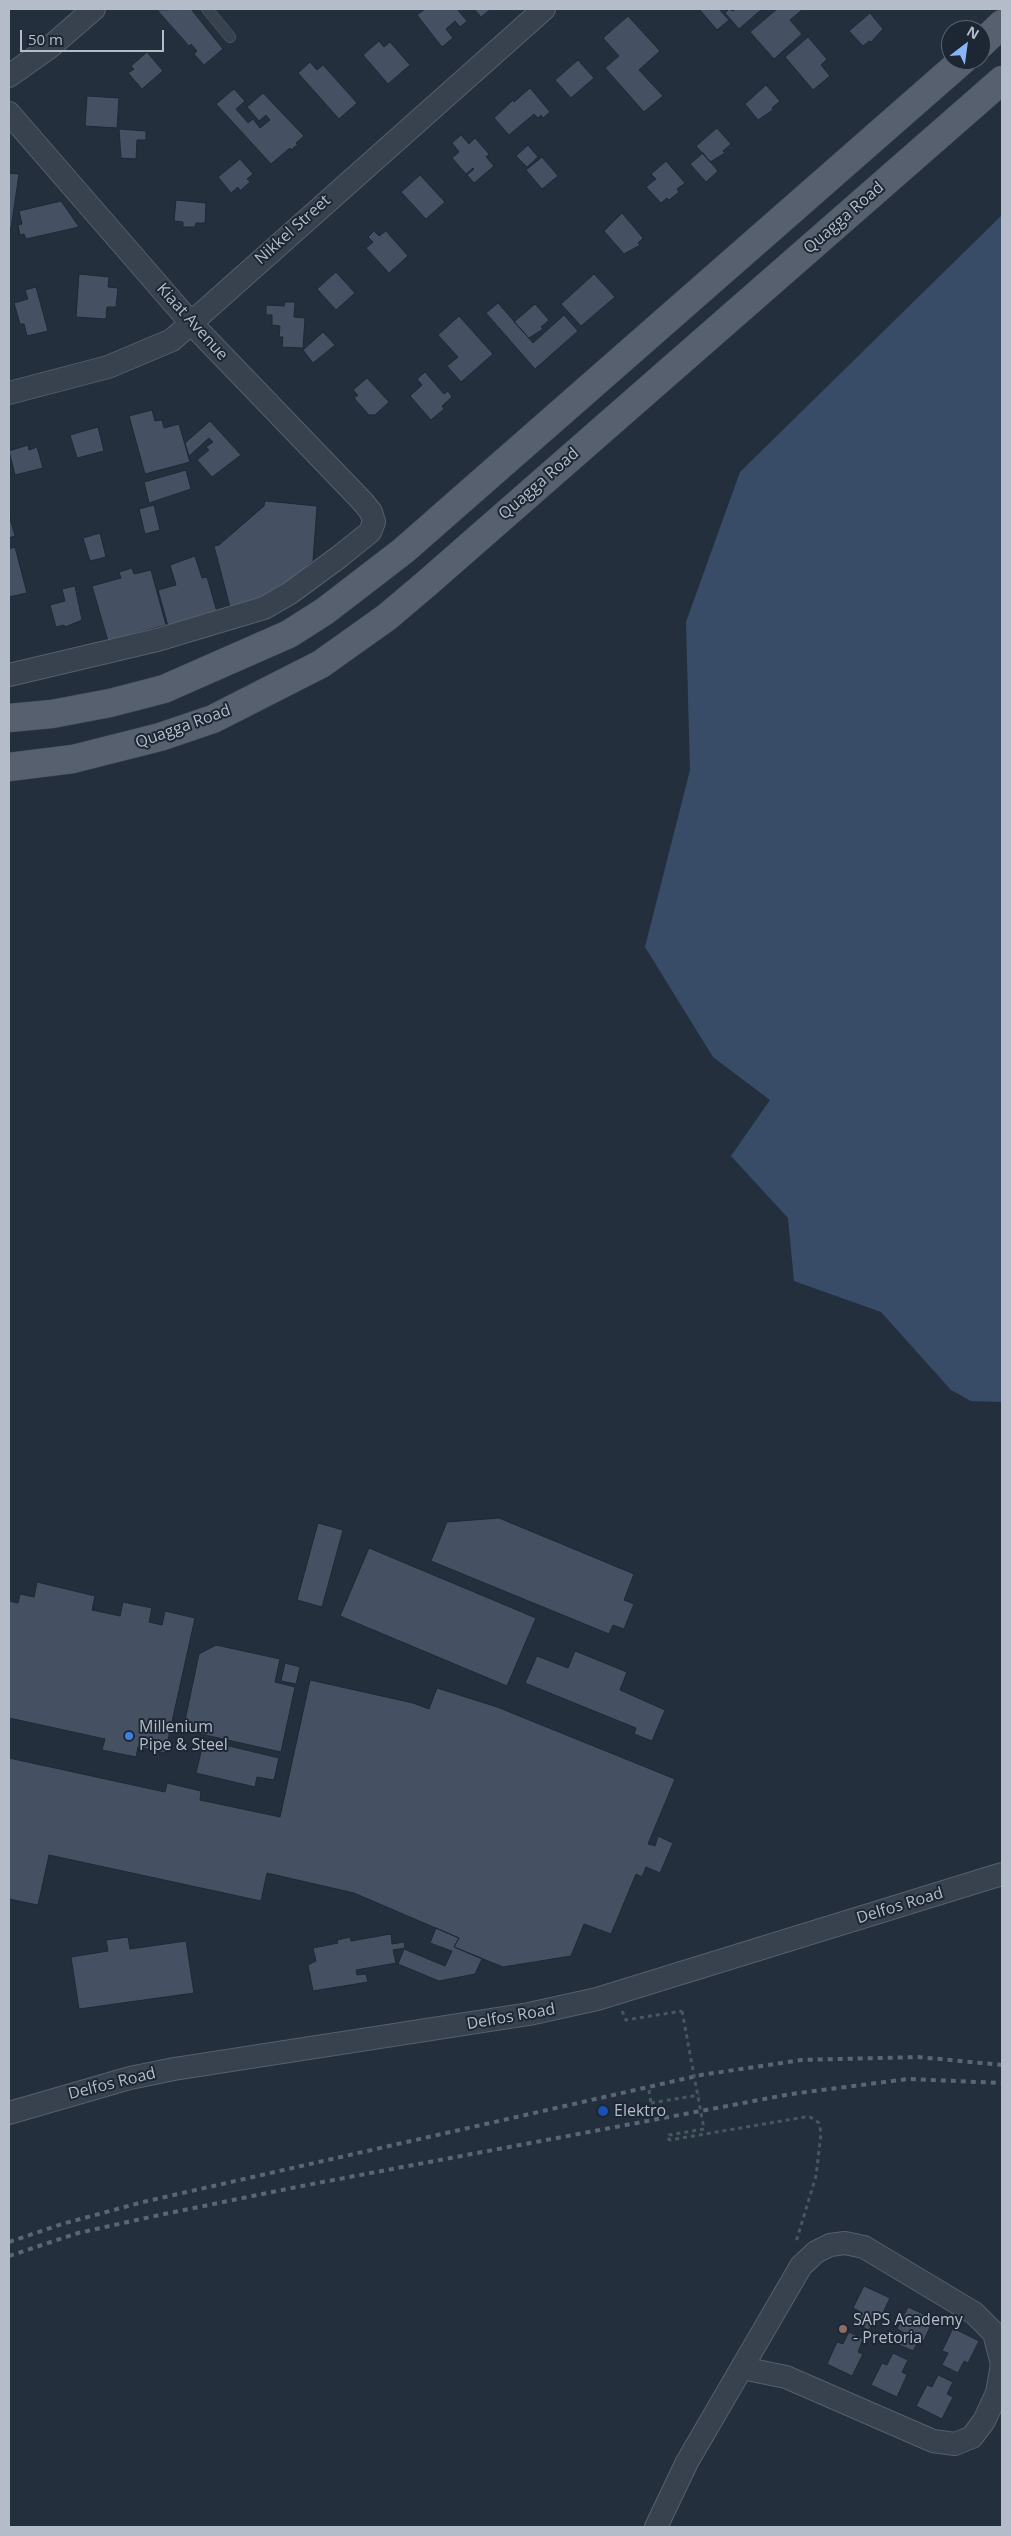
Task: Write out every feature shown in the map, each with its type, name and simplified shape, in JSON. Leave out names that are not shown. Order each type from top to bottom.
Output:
[{"type":"main road","points":[[991,34],[1002,24]]},
{"type":"main road","points":[[9,718],[52,714],[110,703],[164,688],[281,638],[325,611],[403,551],[952,70]]},
{"type":"main road","name":"Quagga Road","points":[[9,767],[73,759],[160,738],[213,719],[321,664],[387,617],[1002,80]]},
{"type":"street","points":[[9,76],[50,47],[94,9]]},
{"type":"street","name":"Nikkel Street","points":[[9,393],[108,367],[161,346],[191,323],[542,10]]},
{"type":"street","name":"Kiaat Avenue","points":[[9,112],[191,323],[363,502],[374,517],[372,528],[322,570],[290,593],[264,608],[157,640],[9,675]]},
{"type":"street","name":"Delfos Road","points":[[9,2113],[130,2078],[174,2069],[520,2016],[597,1999],[1002,1874]]},
{"type":"street","points":[[656,2527],[687,2462],[801,2266],[816,2252],[830,2245],[845,2242],[864,2246],[984,2320],[994,2333],[1002,2364],[997,2393],[984,2421],[972,2436],[955,2444],[933,2440],[786,2377],[742,2368]]},
{"type":"lane","points":[[207,9],[230,37]]},
{"type":"path","points":[[634,2019],[682,2011],[704,2128],[669,2135],[666,2138],[670,2140],[805,2117],[810,2117],[818,2123],[821,2133],[816,2176],[794,2250]]},
{"type":"path","points":[[649,2090],[654,2116]]},
{"type":"path","points":[[651,2103],[699,2095]]},
{"type":"water","points":[[1002,215],[1002,1402],[971,1401],[951,1390],[881,1312],[794,1281],[788,1218],[731,1156],[770,1100],[713,1057],[645,947],[690,770],[686,622],[740,472]]},
{"type":"building","points":[[191,9],[223,49],[204,65],[194,54],[197,51],[191,44],[189,46],[157,10]]},
{"type":"building","points":[[425,9],[457,9],[467,21],[460,27],[455,21],[446,29],[453,38],[442,47],[417,15]]},
{"type":"building","points":[[474,9],[491,9],[481,17]]},
{"type":"building","points":[[699,9],[719,9],[729,20],[717,30]]},
{"type":"building","points":[[729,9],[733,11],[736,9],[762,9],[739,29],[725,13]]},
{"type":"building","points":[[777,9],[803,9],[790,20],[802,34],[774,59],[750,32]]},
{"type":"building","points":[[870,13],[883,29],[871,42],[869,41],[863,46],[849,31]]},
{"type":"building","points":[[628,16],[660,51],[639,70],[663,96],[644,112],[605,68],[619,56],[603,38]]},
{"type":"building","points":[[808,37],[827,59],[821,65],[830,76],[813,90],[785,57]]},
{"type":"building","points":[[379,41],[384,47],[390,42],[410,65],[388,84],[363,55]]},
{"type":"building","points":[[147,52],[163,71],[142,89],[128,73],[134,69],[131,66]]},
{"type":"building","points":[[578,60],[594,78],[571,98],[555,80]]},
{"type":"building","points":[[310,62],[317,70],[323,65],[357,103],[339,119],[298,73]]},
{"type":"building","points":[[766,85],[780,101],[772,108],[773,110],[758,120],[745,104]]},
{"type":"building","points":[[530,88],[550,112],[543,118],[541,115],[538,118],[534,114],[509,135],[494,118],[513,100],[514,102]]},
{"type":"building","points":[[234,89],[245,101],[236,109],[248,123],[253,119],[260,128],[270,120],[266,115],[259,121],[247,107],[263,93],[304,136],[296,143],[298,144],[291,150],[290,148],[271,164],[216,104]]},
{"type":"building","points":[[87,96],[119,98],[117,128],[85,126]]},
{"type":"building","points":[[717,128],[731,144],[723,151],[725,153],[710,162],[696,146]]},
{"type":"building","points":[[119,129],[146,131],[146,140],[137,140],[136,159],[121,158]]},
{"type":"building","points":[[461,135],[469,144],[475,138],[489,154],[486,157],[494,166],[474,183],[467,175],[474,169],[466,174],[452,158],[459,152],[452,143]]},
{"type":"building","points":[[528,145],[538,157],[527,167],[516,156]]},
{"type":"building","points":[[703,153],[718,171],[706,182],[690,164]]},
{"type":"building","points":[[542,157],[558,176],[542,189],[526,170]]},
{"type":"building","points":[[240,159],[253,174],[247,179],[250,182],[240,191],[238,187],[231,193],[218,177]]},
{"type":"building","points":[[666,161],[685,183],[677,189],[679,192],[669,200],[667,198],[661,203],[646,187],[656,179],[651,174]]},
{"type":"building","points":[[9,173],[19,174],[11,228],[9,228]]},
{"type":"building","points":[[420,175],[445,202],[426,219],[401,192]]},
{"type":"building","points":[[176,200],[206,203],[205,223],[196,223],[195,227],[183,227],[183,222],[174,221]]},
{"type":"building","points":[[61,201],[79,227],[26,239],[24,234],[20,235],[18,225],[22,224],[19,211]]},
{"type":"building","points":[[622,213],[643,238],[638,243],[640,245],[624,254],[604,231]]},
{"type":"building","points":[[374,231],[379,236],[386,231],[408,256],[389,273],[366,248],[373,242],[368,237]]},
{"type":"building","points":[[336,272],[355,293],[336,310],[317,289]]},
{"type":"building","points":[[79,274],[109,277],[108,287],[118,288],[116,307],[107,307],[106,319],[76,317]]},
{"type":"building","points":[[594,274],[615,297],[581,326],[561,304]]},
{"type":"building","points":[[36,287],[48,331],[27,336],[24,324],[20,324],[14,303],[28,299],[25,290]]},
{"type":"building","points":[[285,302],[295,302],[294,317],[305,318],[303,348],[282,347],[283,337],[279,337],[280,326],[272,325],[272,315],[266,315],[266,305],[284,306]]},
{"type":"building","points":[[498,303],[533,343],[564,315],[578,331],[535,369],[486,313]]},
{"type":"building","points":[[535,304],[549,320],[541,327],[543,329],[529,338],[514,322]]},
{"type":"building","points":[[459,316],[493,354],[461,382],[447,366],[458,357],[438,335]]},
{"type":"building","points":[[323,332],[335,345],[313,363],[303,350]]},
{"type":"building","points":[[425,372],[444,394],[448,391],[452,397],[442,406],[444,409],[431,420],[410,396],[422,385],[417,379]]},
{"type":"building","points":[[367,378],[389,402],[375,415],[369,415],[354,398],[358,395],[353,390]]},
{"type":"building","points":[[152,410],[155,421],[162,420],[164,428],[179,424],[190,462],[145,474],[129,416]]},
{"type":"building","points":[[210,421],[241,455],[212,477],[197,460],[209,450],[206,447],[213,442],[209,438],[189,456],[185,443]]},
{"type":"building","points":[[98,427],[104,451],[77,458],[70,435]]},
{"type":"building","points":[[28,445],[29,450],[37,447],[43,468],[15,475],[9,451]]},
{"type":"building","points":[[186,470],[191,489],[149,503],[144,482]]},
{"type":"building","points":[[265,501],[317,506],[313,561],[272,597],[230,607],[214,546],[219,545],[264,506]]},
{"type":"building","points":[[154,505],[160,530],[145,534],[139,509]]},
{"type":"building","points":[[9,515],[15,536],[9,538]]},
{"type":"building","points":[[100,533],[106,557],[90,561],[83,538]]},
{"type":"building","points":[[15,547],[27,593],[9,597],[9,549]]},
{"type":"building","points":[[195,556],[202,578],[207,577],[217,612],[168,626],[158,590],[176,585],[170,565]]},
{"type":"building","points":[[132,568],[134,574],[151,570],[166,625],[108,641],[92,586],[121,578],[119,572]]},
{"type":"building","points":[[75,586],[82,620],[65,627],[64,625],[56,627],[50,605],[65,601],[62,589]]},
{"type":"building","points":[[499,1518],[634,1574],[624,1600],[634,1604],[624,1629],[613,1625],[609,1634],[431,1561],[447,1522]]},
{"type":"building","points":[[318,1523],[343,1530],[322,1607],[297,1600]]},
{"type":"building","points":[[369,1548],[536,1618],[507,1686],[340,1616]]},
{"type":"building","points":[[37,1582],[95,1596],[92,1610],[120,1616],[123,1602],[152,1608],[149,1622],[162,1625],[165,1611],[195,1618],[165,1753],[138,1747],[136,1757],[102,1750],[105,1739],[9,1718],[9,1601],[18,1603],[20,1594],[34,1597]]},
{"type":"building","points":[[216,1645],[280,1659],[275,1682],[295,1687],[281,1752],[183,1730],[199,1654]]},
{"type":"building","points":[[575,1651],[627,1672],[620,1690],[665,1710],[652,1741],[634,1734],[636,1728],[525,1683],[537,1656],[568,1668]]},
{"type":"building","points":[[285,1663],[300,1667],[296,1684],[281,1681]]},
{"type":"building","points":[[310,1680],[413,1703],[429,1709],[437,1688],[497,1707],[675,1779],[648,1844],[655,1846],[658,1836],[673,1843],[660,1873],[646,1867],[642,1877],[636,1874],[611,1934],[584,1924],[571,1956],[503,1967],[454,1947],[459,1938],[354,1893],[267,1873],[261,1901],[49,1855],[38,1905],[9,1899],[9,1758],[165,1792],[167,1783],[201,1791],[200,1800],[280,1817]]},
{"type":"building","points":[[204,1740],[279,1758],[274,1780],[257,1777],[255,1787],[196,1773]]},
{"type":"building","points":[[436,1928],[459,1938],[454,1947],[482,1959],[475,1974],[439,1981],[398,1964],[404,1949],[445,1966],[452,1951],[430,1943]]},
{"type":"building","points":[[391,1934],[392,1944],[404,1942],[405,1948],[393,1950],[396,1963],[356,1970],[357,1975],[366,1974],[368,1982],[313,1991],[308,1965],[316,1961],[313,1948],[338,1943],[337,1940],[350,1937],[351,1941]]},
{"type":"building","points":[[128,1937],[130,1949],[186,1941],[194,1993],[79,2009],[71,1957],[108,1951],[106,1940]]},
{"type":"building","points":[[864,2286],[890,2298],[879,2321],[875,2319],[869,2330],[853,2323],[859,2311],[853,2308]]},
{"type":"building","points":[[908,2307],[934,2319],[923,2342],[919,2340],[913,2351],[897,2344],[903,2332],[897,2329]]},
{"type":"building","points":[[953,2328],[979,2341],[968,2363],[964,2361],[958,2373],[942,2365],[948,2353],[942,2351]]},
{"type":"building","points":[[849,2332],[863,2339],[858,2352],[863,2354],[852,2376],[827,2364],[837,2342],[843,2344]]},
{"type":"building","points":[[893,2353],[908,2360],[902,2372],[907,2375],[897,2397],[871,2385],[882,2363],[887,2365]]},
{"type":"building","points":[[938,2375],[953,2382],[947,2394],[953,2397],[942,2419],[916,2406],[927,2385],[932,2387]]},
{"type":"railway","points":[[9,2242],[62,2224],[143,2202],[701,2075],[801,2060],[918,2057],[1002,2065]]},
{"type":"railway","points":[[9,2256],[78,2233],[164,2214],[307,2185],[791,2094],[908,2079],[1002,2083]]},
{"type":"place","name":"Millenium Pipe & Steel","points":[[129,1736]]},
{"type":"place","name":"Elektro","points":[[603,2111]]},
{"type":"place","name":"SAPS Academy - Pretoria","points":[[843,2329]]}]
